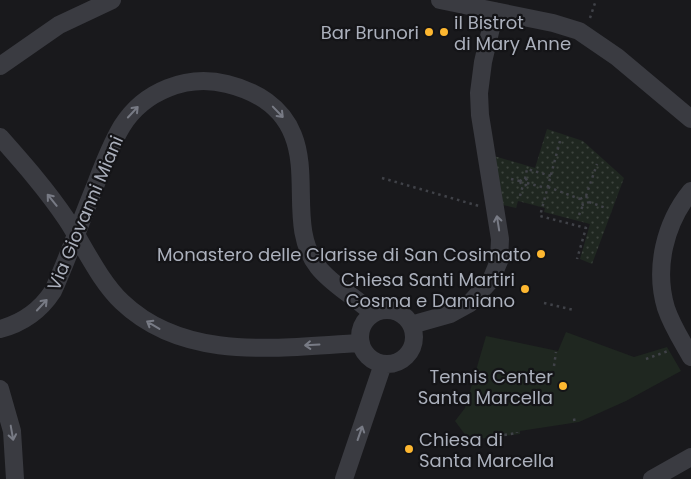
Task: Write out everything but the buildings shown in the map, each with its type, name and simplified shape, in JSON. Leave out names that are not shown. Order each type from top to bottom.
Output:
[{"type":"street","points":[[0,66],[59,25],[112,0]]},
{"type":"street","points":[[440,0],[560,24],[584,34],[617,57],[691,119]]},
{"type":"street","points":[[411,325],[450,314],[476,298],[491,280],[499,261],[499,231],[480,115],[479,93],[483,62],[495,11]]},
{"type":"street","name":"Via Giovanni Miani","points":[[0,329],[30,315],[46,301],[56,284],[115,138],[127,119],[142,103],[168,87],[185,82],[210,81],[234,86],[269,103],[287,122],[298,154],[302,227],[307,249],[325,274],[373,314]]},
{"type":"street","points":[[0,137],[57,206],[121,301],[144,319],[175,336],[210,344],[241,347],[361,343]]},
{"type":"street","points":[[687,351],[667,310],[661,284],[666,240],[672,221],[691,191]]},
{"type":"street","points":[[381,310],[399,313],[411,325],[414,333],[411,349],[400,361],[384,364],[369,357],[361,343],[362,326],[373,314],[381,310]]},
{"type":"street","points":[[344,479],[384,364]]},
{"type":"street","points":[[0,389],[12,431],[15,479]]},
{"type":"street","points":[[652,479],[691,457]]},
{"type":"path","points":[[560,141],[540,216],[586,228],[577,259]]},
{"type":"path","points":[[597,164],[586,196],[589,202],[606,208]]},
{"type":"path","points":[[520,182],[521,178],[524,179],[527,169],[551,176]]},
{"type":"path","points":[[382,178],[479,206]]},
{"type":"path","points":[[512,179],[523,185]]},
{"type":"path","points":[[524,179],[528,180],[527,183]]},
{"type":"path","points":[[523,185],[526,186],[527,183],[542,187]]},
{"type":"path","points":[[520,196],[523,185]]},
{"type":"path","points":[[548,187],[580,198],[586,196]]},
{"type":"path","points":[[580,198],[583,205]]},
{"type":"path","points":[[579,215],[583,205],[589,202]]},
{"type":"path","points":[[544,303],[574,310]]},
{"type":"path","points":[[646,359],[687,351]]},
{"type":"path","points":[[554,366],[556,352]]},
{"type":"path","points":[[573,420],[579,419]]},
{"type":"path","points":[[498,436],[517,434],[517,432]]},
{"type":"shaded area","points":[[547,129],[583,141],[624,178],[592,264],[580,259],[590,224],[544,212],[545,208],[518,201],[516,208],[503,205],[494,156],[535,168]]},
{"type":"shaded area","name":"Tennis Center Santa Marcella","points":[[566,332],[634,357],[667,347],[681,371],[626,401],[579,422],[520,431],[520,434],[469,440],[455,421],[465,408],[486,336],[558,351]]},
{"type":"place","name":"Bar Brunori","points":[[429,32]]},
{"type":"place","name":"il Bistrot di Mary Anne","points":[[444,32]]},
{"type":"place","name":"Monastero delle Clarisse di San Cosimato","points":[[541,254]]},
{"type":"place","name":"Chiesa Santi Martiri Cosma e Damiano","points":[[525,289]]},
{"type":"place","name":"Tennis Center Santa Marcella","points":[[563,386]]},
{"type":"place","name":"Chiesa di Santa Marcella","points":[[409,449]]}]
